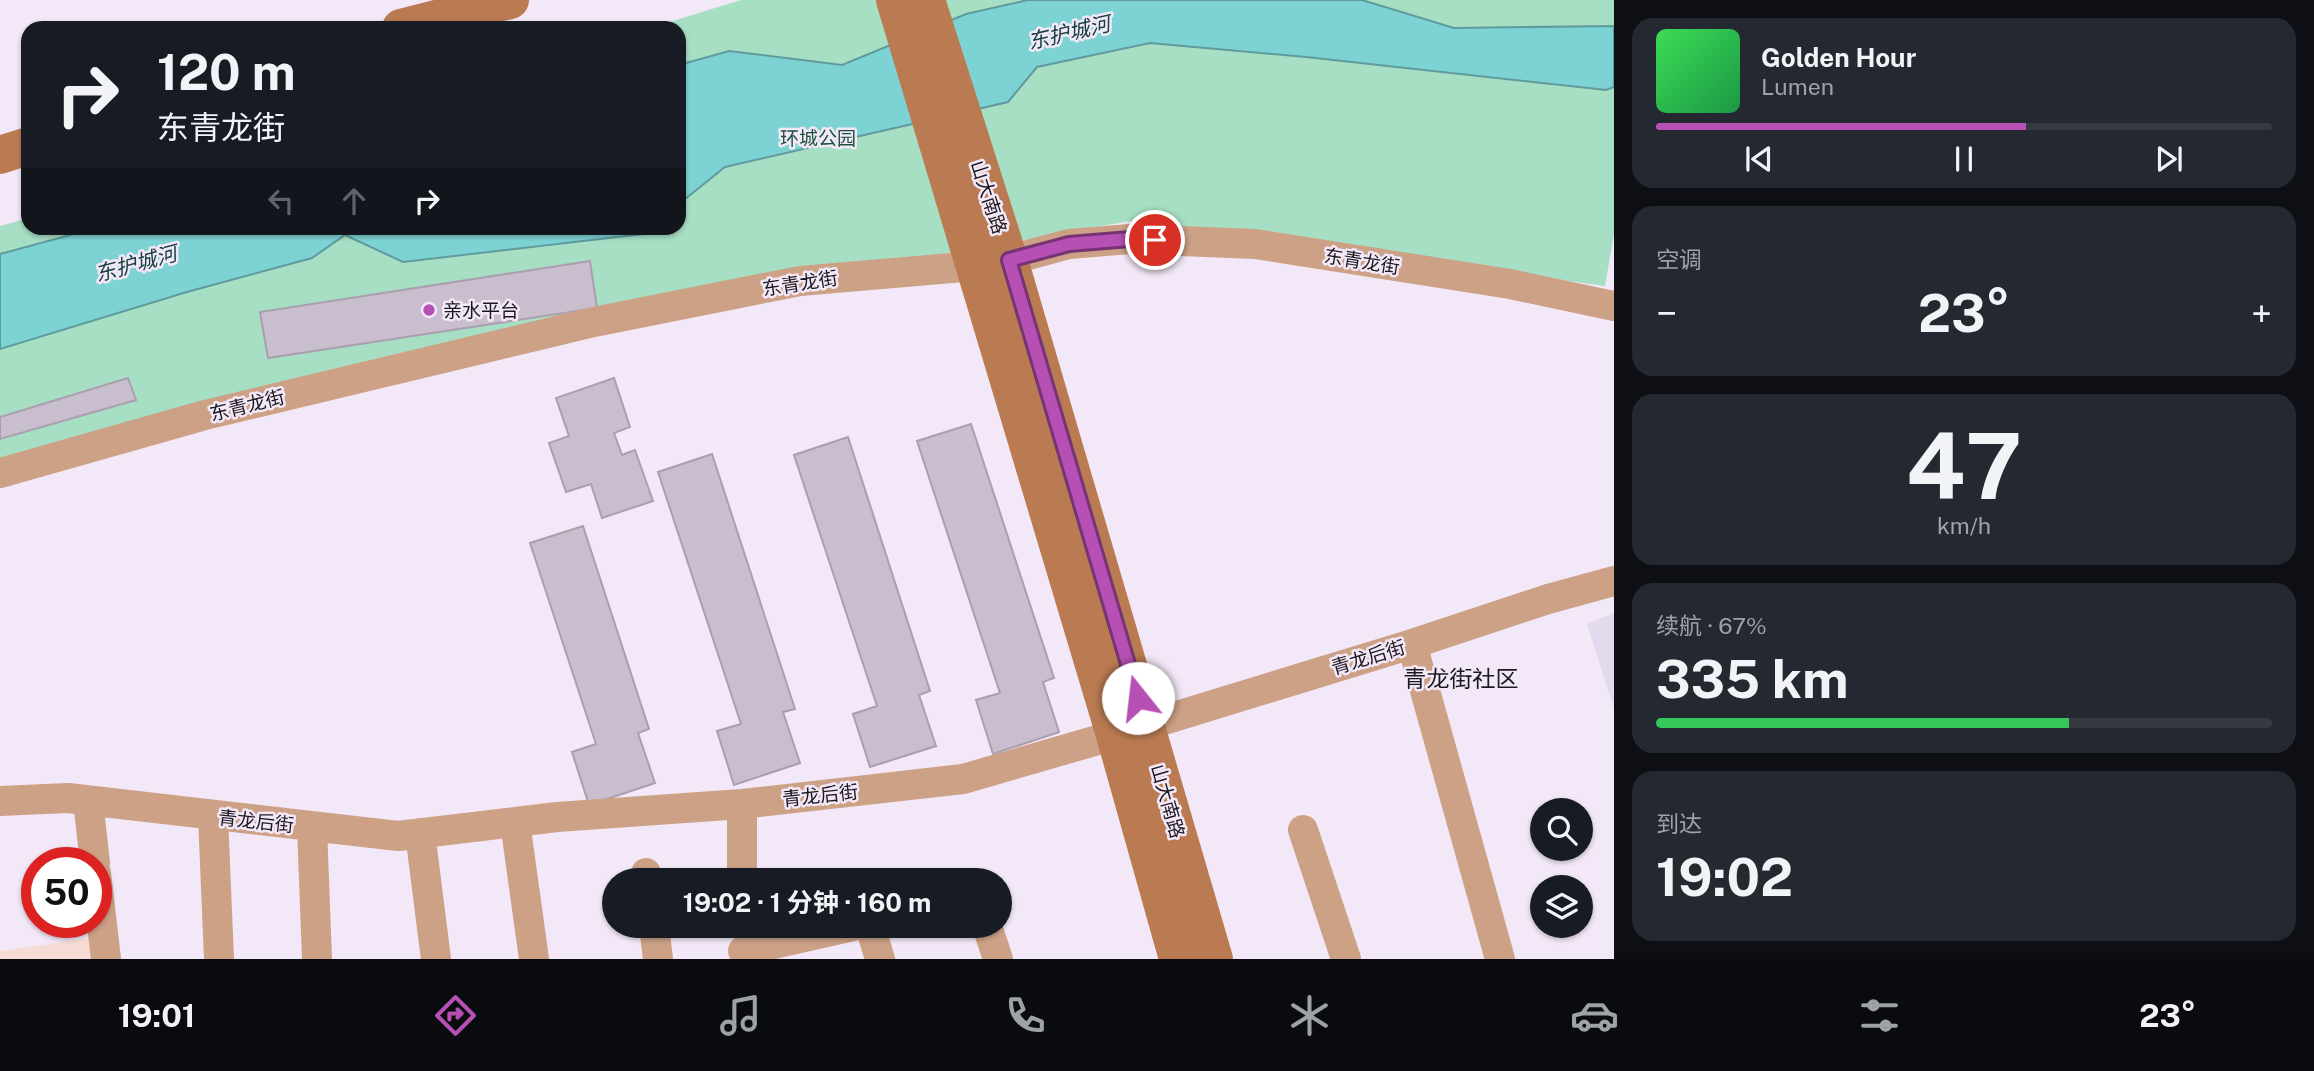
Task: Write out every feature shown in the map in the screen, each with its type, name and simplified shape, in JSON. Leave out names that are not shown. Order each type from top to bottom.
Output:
[{"type":"main road","points":[[428,21],[510,0]]},
{"type":"main road","name":"山大南路","points":[[895,0],[990,256]]},
{"type":"main road","name":"山大南路","points":[[926,0],[990,256],[1130,730],[1214,959]]},
{"type":"main road","points":[[0,155],[21,148]]},
{"type":"main road","name":"山大南路","points":[[1130,730],[1178,959]]},
{"type":"street","name":"东青龙街","points":[[0,473],[205,415],[594,322],[800,281],[1069,244],[1130,239],[1255,244],[1510,284],[1614,306]]},
{"type":"street","name":"青龙后街","points":[[0,801],[68,798],[398,836],[516,822],[742,804],[963,779],[1614,581]]},
{"type":"street","points":[[1412,644],[1500,959]]},
{"type":"street","points":[[88,801],[93,847]]},
{"type":"street","points":[[742,804],[743,868]]},
{"type":"street","points":[[213,816],[219,959]]},
{"type":"street","points":[[516,822],[534,959]]},
{"type":"street","points":[[312,827],[317,959]]},
{"type":"street","points":[[1303,830],[1346,959]]},
{"type":"street","points":[[420,833],[436,959]]},
{"type":"street","points":[[104,938],[106,959]]},
{"type":"street","points":[[655,938],[658,959]]},
{"type":"street","points":[[743,945],[784,938]]},
{"type":"street","points":[[874,938],[880,959]]},
{"type":"street","points":[[991,938],[998,959]]},
{"type":"shaded area","points":[[1614,613],[1614,709],[1587,624]]},
{"type":"shaded area","points":[[98,938],[103,959],[0,959],[0,951]]},
{"type":"green space","name":"环城公园","points":[[741,0],[1614,0],[1614,234],[1605,286],[1130,221],[668,304],[0,474],[0,226],[21,220],[21,235],[686,235],[686,21],[673,21]]},
{"type":"water","name":"东护城河","points":[[1028,0],[1362,0],[1454,28],[1614,26],[1614,87],[1606,90],[1150,43],[1037,67],[1008,102],[725,167],[686,198],[686,63],[729,51],[842,65],[966,14]]},
{"type":"water","name":"东护城河","points":[[70,235],[345,235],[312,258],[187,292],[0,349],[0,254]]},
{"type":"water","points":[[345,235],[634,235],[403,262]]},
{"type":"building","name":"亲水平台","points":[[590,261],[597,308],[268,358],[260,312]]},
{"type":"building","points":[[128,378],[136,400],[0,439],[0,417]]},
{"type":"building","points":[[614,378],[630,427],[614,433],[622,455],[635,450],[653,501],[602,518],[591,484],[566,492],[549,443],[569,436],[556,398]]},
{"type":"building","points":[[971,424],[1054,678],[1043,682],[1059,732],[993,754],[976,700],[1000,693],[917,441]]},
{"type":"building","points":[[848,437],[930,691],[919,695],[936,746],[870,767],[853,714],[877,706],[794,455]]},
{"type":"building","points":[[712,454],[795,709],[783,712],[800,763],[734,785],[717,731],[741,724],[658,472]]},
{"type":"building","points":[[583,526],[649,729],[638,733],[655,783],[589,805],[572,752],[596,744],[530,543]]},
{"type":"place","name":"亲水平台","points":[[429,310]]},
{"type":"district","name":"青龙街社区","points":[[1461,679]]},
{"type":"route","points":[[1138,698],[1009,260],[1069,244],[1130,239],[1155,240]]}]
